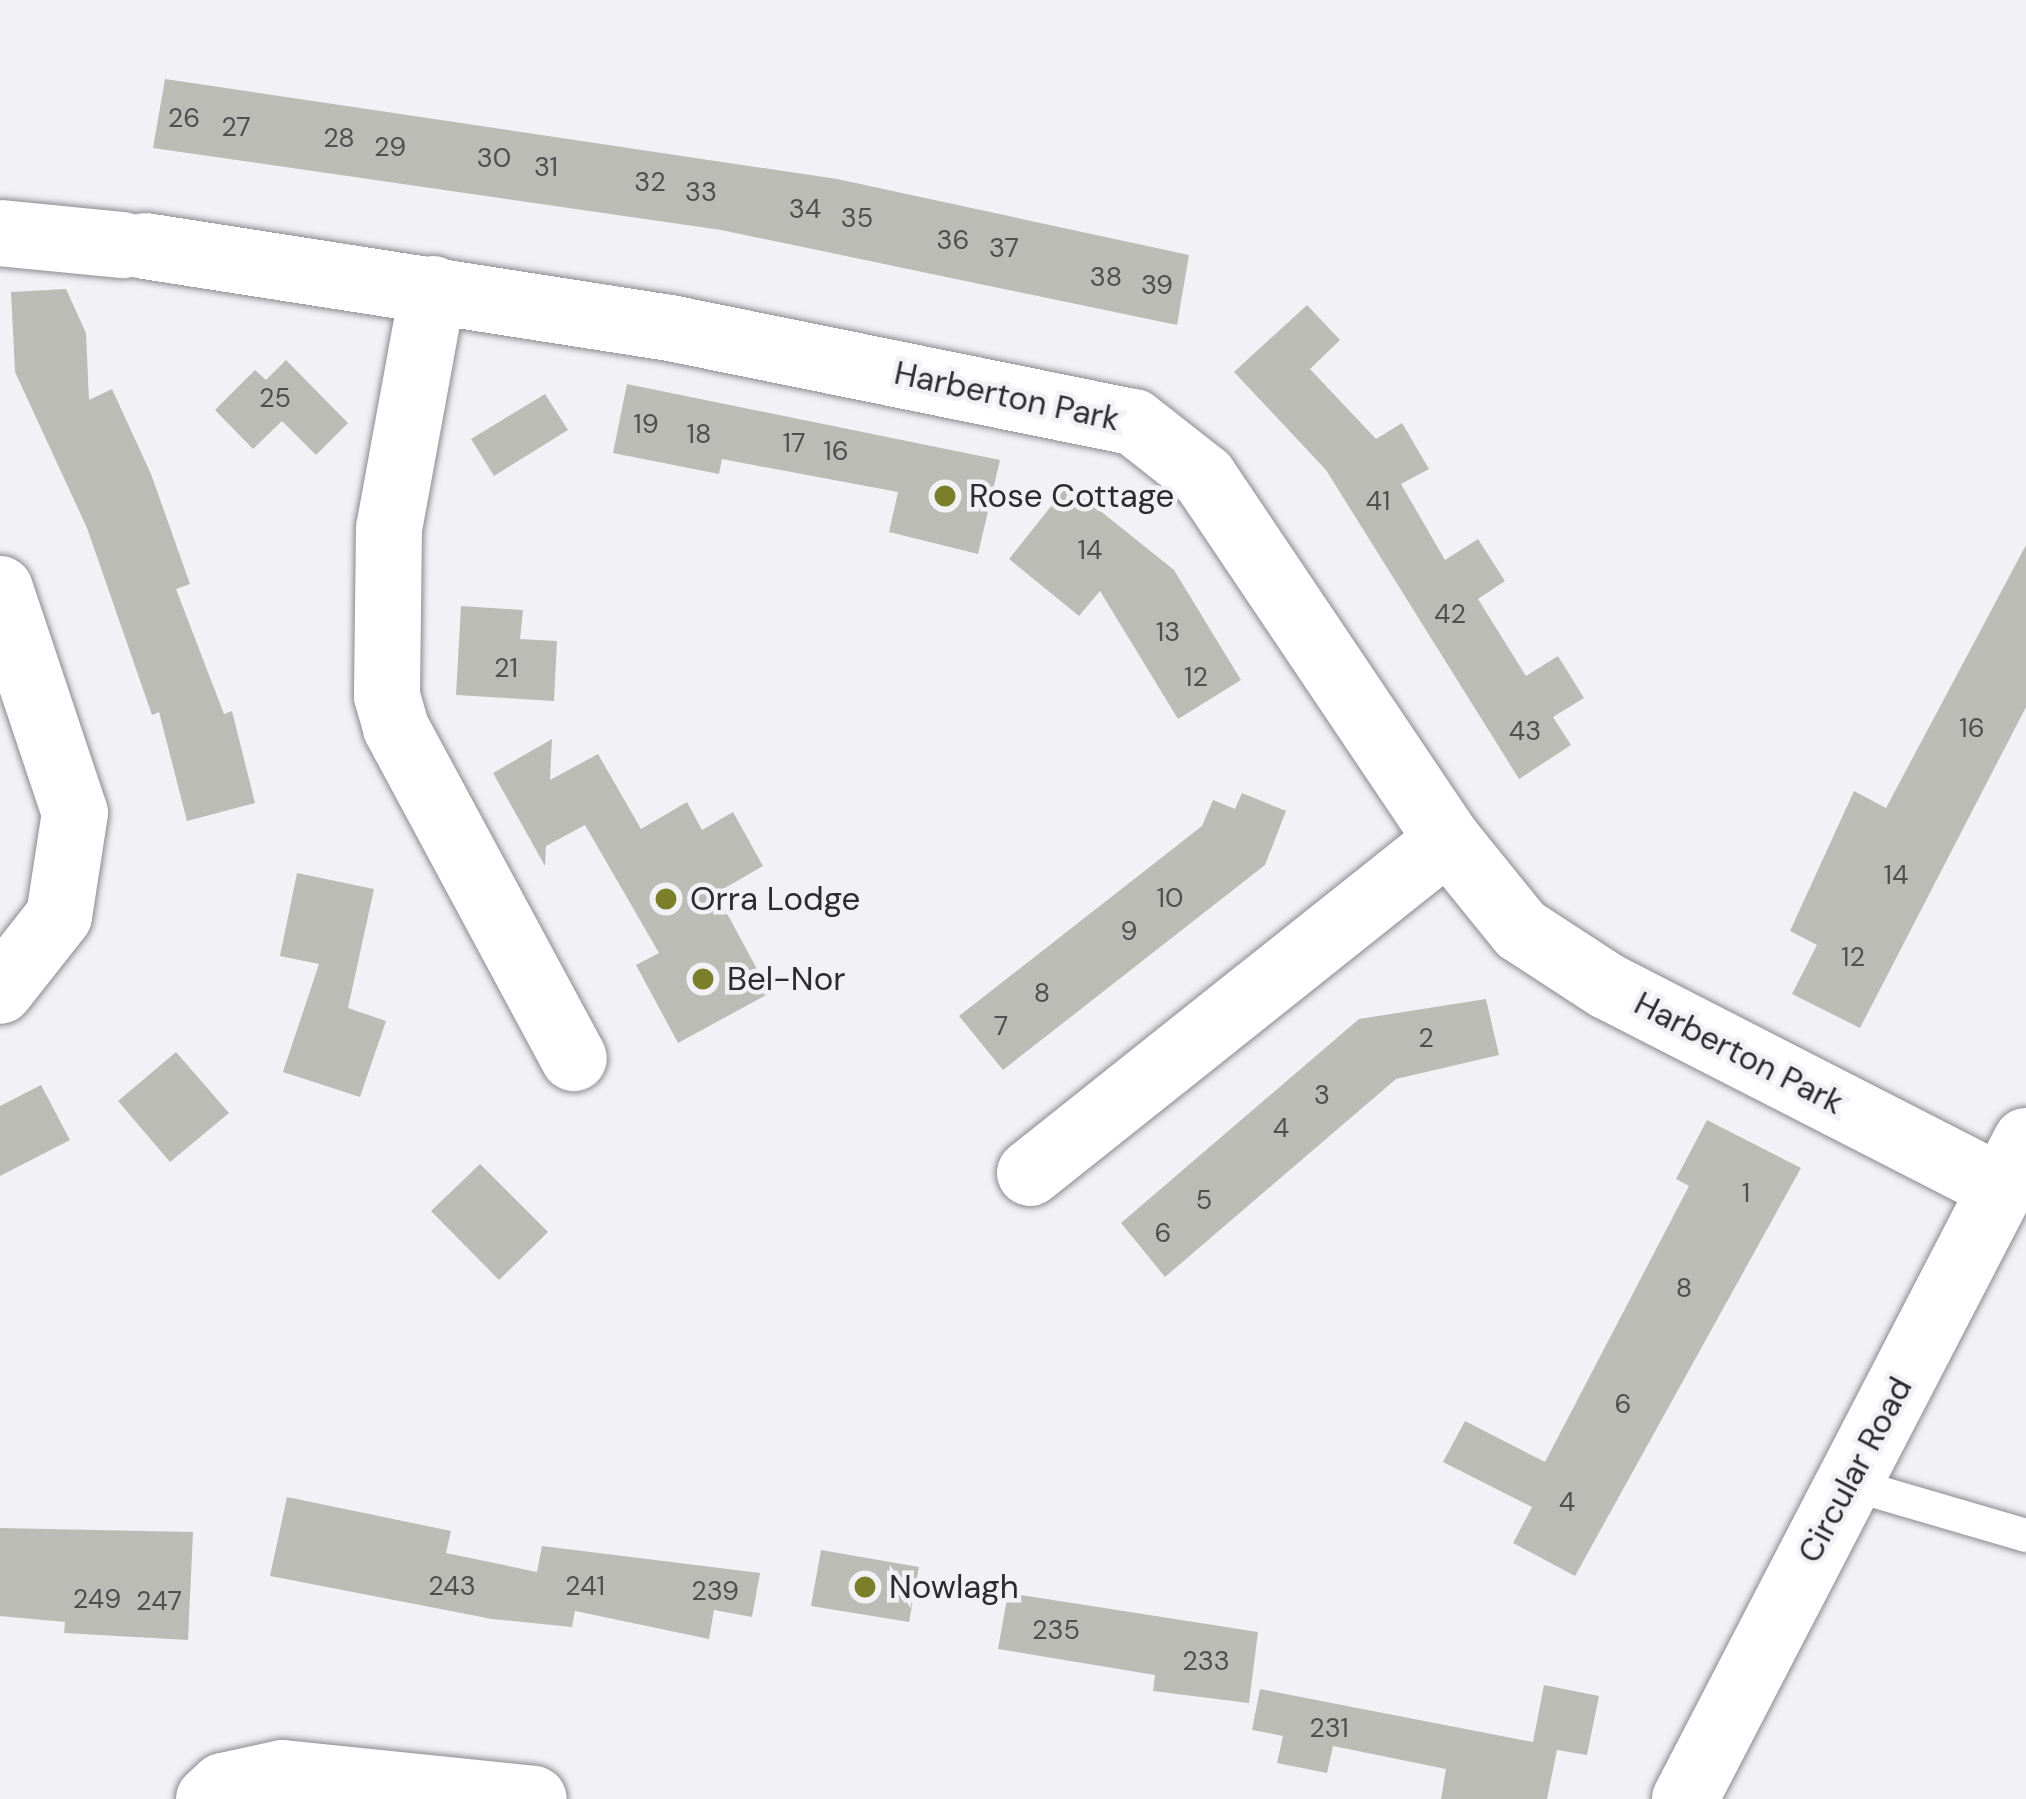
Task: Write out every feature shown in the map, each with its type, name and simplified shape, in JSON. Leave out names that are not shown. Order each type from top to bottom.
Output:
[{"type":"street","name":"Harberton Park","points":[[0,232],[134,246],[433,289],[1109,412],[1158,436],[1204,477],[1448,840],[1510,919],[1556,956],[2014,1164]]},
{"type":"street","points":[[433,289],[389,528],[387,696],[574,1058]]},
{"type":"street","points":[[0,590],[75,813],[59,916],[0,991]]},
{"type":"street","points":[[1030,1173],[1448,840]]},
{"type":"street","name":"Circular Road","points":[[1685,1799],[2014,1164]]},
{"type":"street","points":[[209,1799],[223,1786],[283,1773],[534,1799]]},
{"type":"lane","points":[[1848,1484],[2026,1535]]},
{"type":"building","points":[[165,79],[837,179],[1189,255],[1177,325],[721,230],[153,148]]},
{"type":"building","points":[[66,289],[86,333],[89,400],[112,389],[151,474],[190,584],[176,589],[224,714],[232,711],[255,803],[187,821],[159,712],[152,715],[87,528],[15,372],[11,292]]},
{"type":"building","points":[[1307,305],[1340,340],[1310,369],[1376,439],[1402,423],[1429,469],[1401,484],[1445,560],[1478,539],[1505,581],[1478,599],[1526,676],[1558,656],[1584,698],[1553,717],[1571,745],[1519,779],[1326,470],[1234,372]]},
{"type":"building","points":[[286,360],[348,423],[316,455],[282,421],[253,449],[215,410],[255,370],[266,380]]},
{"type":"building","points":[[627,384],[1000,460],[978,554],[889,532],[898,492],[722,459],[719,474],[613,453]]},
{"type":"building","points":[[545,394],[568,430],[494,476],[471,439]]},
{"type":"building","points":[[1068,485],[1174,570],[1241,680],[1178,719],[1100,591],[1079,616],[1009,559]]},
{"type":"building","points":[[2026,545],[2026,707],[1860,1028],[1792,994],[1817,945],[1790,931],[1854,791],[1886,808]]},
{"type":"building","points":[[461,606],[523,610],[520,639],[557,641],[554,701],[456,695]]},
{"type":"building","points":[[552,739],[550,780],[598,754],[641,829],[687,802],[702,830],[733,812],[763,866],[716,893],[770,993],[678,1043],[636,965],[659,953],[585,825],[546,846],[545,866],[493,773]]},
{"type":"building","points":[[1242,793],[1286,811],[1265,865],[1003,1070],[959,1016],[1202,826],[1213,800],[1235,809]]},
{"type":"building","points":[[297,873],[374,889],[348,1008],[386,1021],[360,1097],[283,1072],[319,964],[280,956]]},
{"type":"building","points":[[1486,999],[1499,1055],[1396,1079],[1165,1277],[1121,1223],[1359,1019]]},
{"type":"building","points":[[176,1052],[229,1113],[170,1162],[118,1101]]},
{"type":"building","points":[[41,1085],[70,1140],[0,1176],[0,1106]]},
{"type":"building","points":[[1707,1120],[1801,1168],[1575,1576],[1513,1543],[1532,1507],[1443,1462],[1465,1421],[1545,1462],[1689,1186],[1676,1179]]},
{"type":"building","points":[[480,1164],[548,1232],[499,1280],[431,1211]]},
{"type":"building","points":[[287,1497],[451,1531],[446,1553],[537,1572],[542,1546],[760,1573],[752,1617],[714,1610],[709,1639],[575,1611],[572,1627],[492,1619],[270,1576]]},
{"type":"building","points":[[0,1528],[193,1532],[188,1640],[64,1633],[65,1622],[0,1616]]},
{"type":"building","name":"Nowlagh","points":[[821,1550],[919,1567],[909,1622],[811,1606]]},
{"type":"building","points":[[1008,1593],[1258,1632],[1249,1703],[1153,1691],[1155,1675],[998,1649]]},
{"type":"building","points":[[1544,1685],[1599,1696],[1587,1755],[1557,1750],[1547,1799],[1441,1799],[1446,1769],[1333,1746],[1327,1773],[1277,1763],[1283,1736],[1252,1730],[1260,1689],[1533,1742]]},
{"type":"place","name":"Rose Cottage","points":[[945,496]]},
{"type":"place","name":"Orra Lodge","points":[[666,899]]},
{"type":"place","name":"Bel-Nor","points":[[703,979]]},
{"type":"place","name":"Nowlagh","points":[[865,1587]]}]
